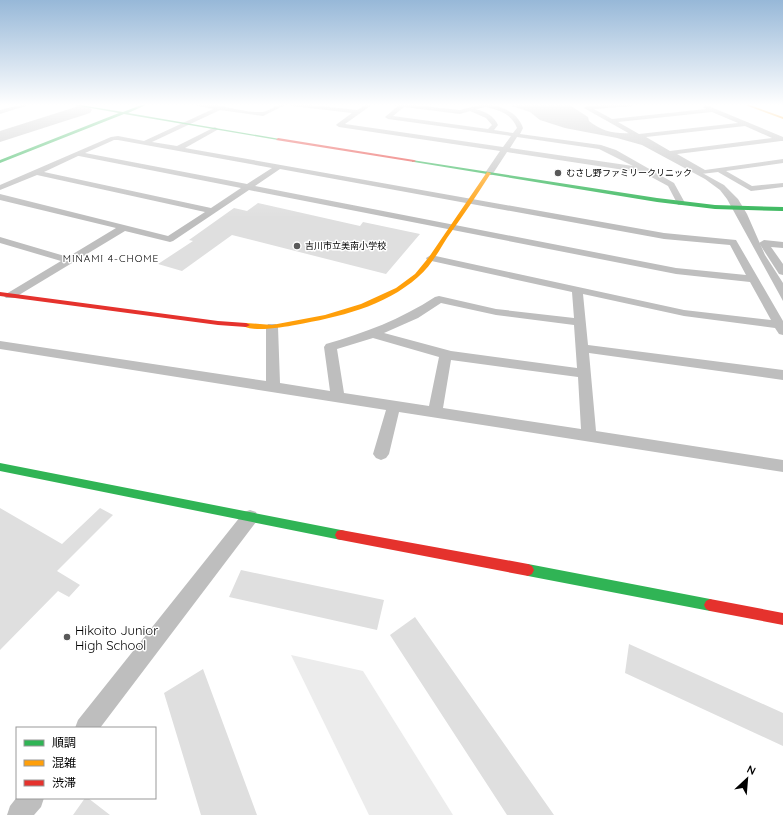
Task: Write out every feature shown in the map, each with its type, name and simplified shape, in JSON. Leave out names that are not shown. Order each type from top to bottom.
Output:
[{"type":"street","points":[[0,157],[40,142]]},
{"type":"street","points":[[0,162],[48,142]]},
{"type":"street","points":[[0,188],[104,142]]},
{"type":"street","points":[[138,142],[664,236],[734,242],[781,328]]},
{"type":"street","points":[[177,149],[190,142]]},
{"type":"street","points":[[296,142],[681,203],[783,210]]},
{"type":"street","points":[[453,142],[648,171]]},
{"type":"street","points":[[5,295],[218,323],[272,327],[326,317],[364,306],[398,289],[417,274],[431,258],[469,201],[511,142]]},
{"type":"street","points":[[566,142],[601,147],[613,152],[671,185],[681,203]]},
{"type":"street","points":[[650,142],[704,172],[783,161]]},
{"type":"street","points":[[669,153],[758,142]]},
{"type":"street","points":[[79,154],[676,271],[754,279]]},
{"type":"street","points":[[0,197],[170,239],[278,167]]},
{"type":"street","points":[[719,170],[751,189],[783,185]]},
{"type":"street","points":[[35,172],[212,211]]},
{"type":"street","points":[[5,295],[123,228]]},
{"type":"street","points":[[0,240],[69,260]]},
{"type":"street","points":[[783,245],[764,243],[783,272]]},
{"type":"street","points":[[431,258],[684,313],[781,328]]},
{"type":"street","points":[[577,290],[589,437]]},
{"type":"street","points":[[338,398],[330,347],[374,334],[426,309],[439,299],[496,312],[580,322]]},
{"type":"street","points":[[272,327],[272,387]]},
{"type":"street","points":[[374,334],[446,354],[584,374]]},
{"type":"street","points":[[0,345],[783,466]]},
{"type":"street","points":[[582,348],[783,375]]},
{"type":"street","points":[[435,413],[446,354]]},
{"type":"street","points":[[381,454],[394,406]]},
{"type":"street","points":[[0,467],[250,517],[783,619]]},
{"type":"street","points":[[87,727],[250,517]]},
{"type":"street","points":[[19,815],[31,799]]},
{"type":"shaded area","points":[[631,142],[646,142],[724,185],[738,199],[747,214],[765,255],[783,283],[783,301],[727,199],[720,190],[705,179],[642,145]]},
{"type":"shaded area","points":[[291,655],[363,671],[453,815],[369,815]]},
{"type":"building","points":[[258,203],[360,226],[363,222],[420,234],[386,274],[232,235],[182,271],[158,264],[193,241],[189,240],[234,208],[247,211]]},
{"type":"building","points":[[0,508],[62,544],[100,508],[113,515],[57,571],[80,585],[69,597],[58,591],[0,650]]},
{"type":"building","points":[[241,570],[384,600],[377,630],[229,597]]},
{"type":"building","points":[[415,617],[554,815],[507,815],[390,635]]},
{"type":"building","points":[[629,644],[783,713],[783,746],[625,673]]},
{"type":"building","points":[[203,669],[257,815],[201,815],[164,693]]},
{"type":"building","points":[[84,799],[89,799],[110,815],[73,815]]},
{"type":"traffic: fast","points":[[0,162],[50,142]]},
{"type":"traffic: fast","points":[[414,161],[657,200],[715,207],[783,209]]},
{"type":"traffic: fast","points":[[0,467],[341,535]]},
{"type":"traffic: fast","points":[[528,570],[710,605]]},
{"type":"traffic: slow","points":[[246,325],[272,327],[326,317],[364,306],[398,289],[417,275],[431,258],[489,173]]},
{"type":"traffic: jam","points":[[297,142],[414,161]]},
{"type":"traffic: jam","points":[[0,294],[218,323],[246,325]]},
{"type":"traffic: jam","points":[[341,535],[528,570]]},
{"type":"traffic: jam","points":[[710,605],[783,619]]},
{"type":"place","name":"むさし野ファミリークリニック","points":[[558,173]]},
{"type":"place","name":"吉川市立美南小学校","points":[[297,246]]},
{"type":"place","name":"Hikoito Junior High School","points":[[67,637]]},
{"type":"district","name":"MINAMI 4-CHOME","points":[[111,258]]}]
